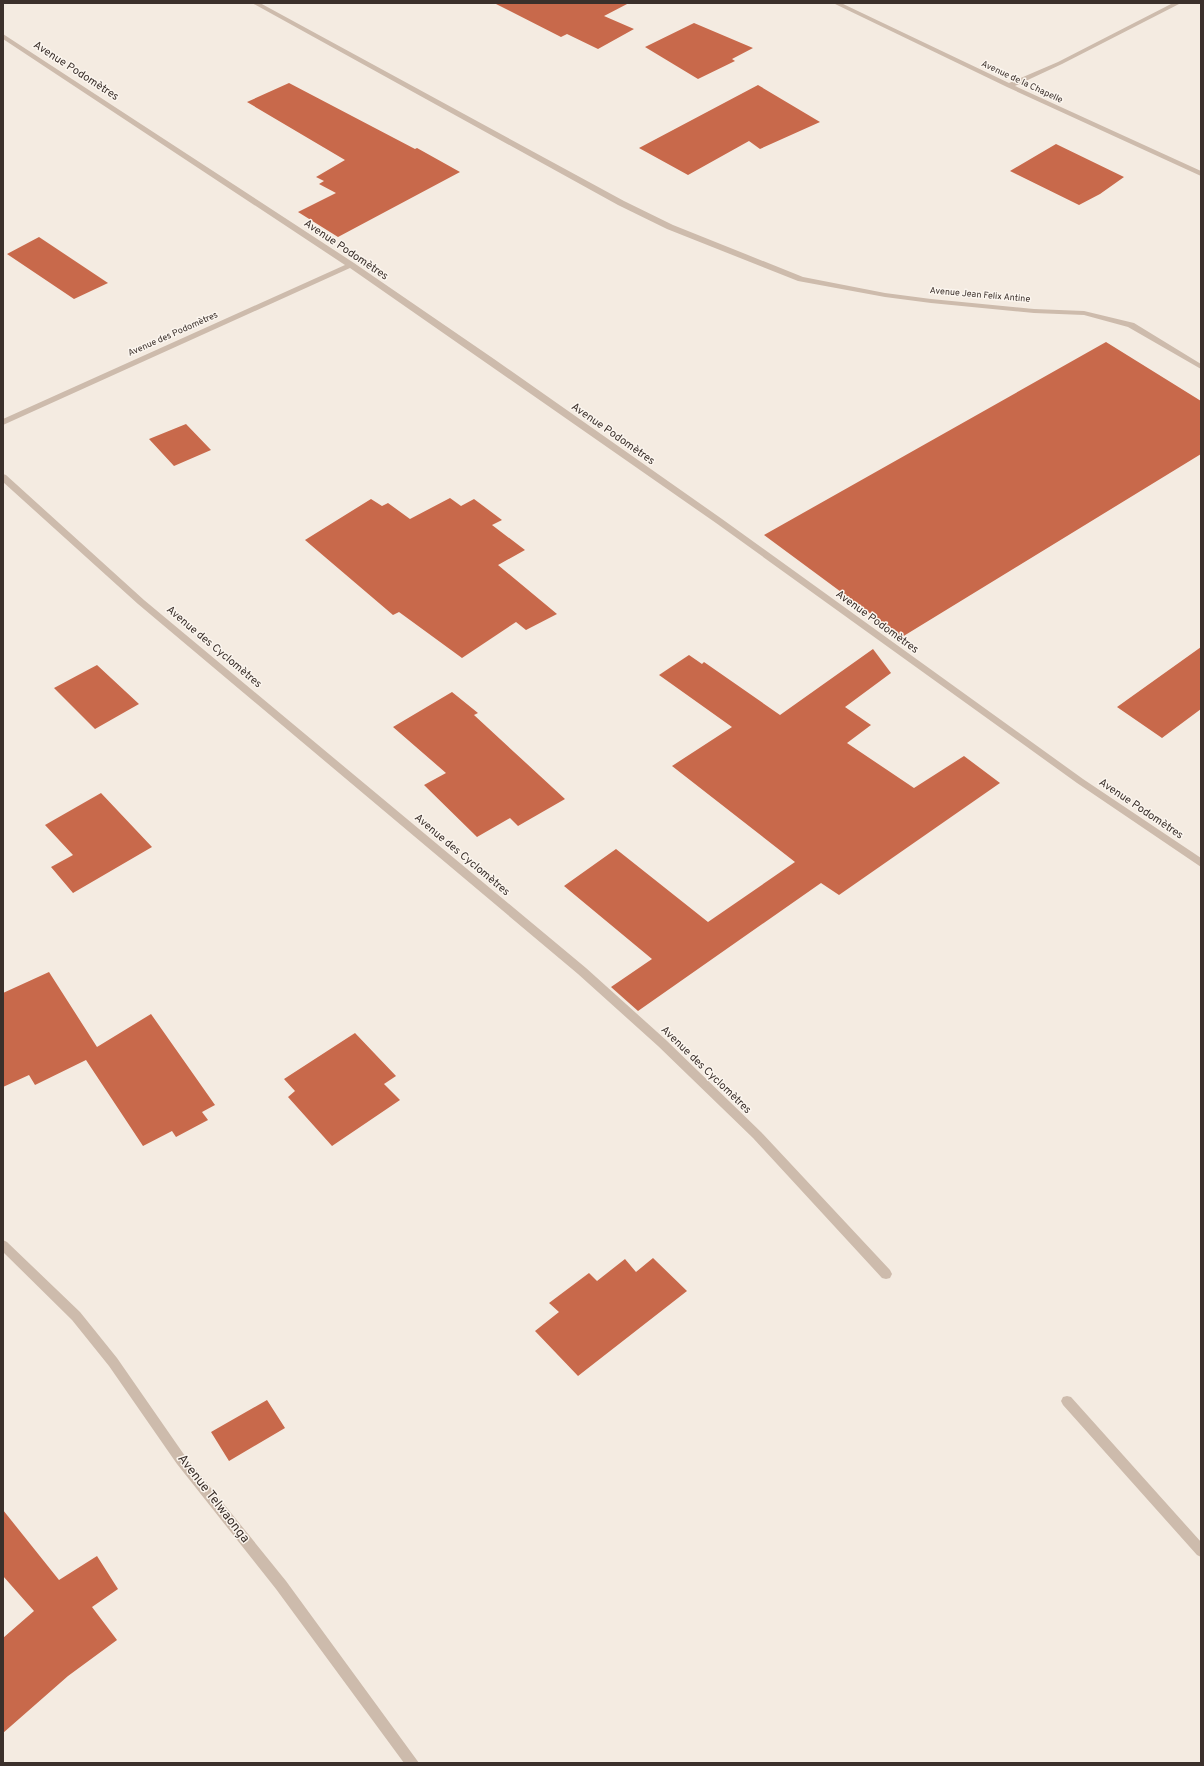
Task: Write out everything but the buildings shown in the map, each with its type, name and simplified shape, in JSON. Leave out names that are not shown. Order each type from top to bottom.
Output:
[{"type":"street","name":"Avenue Jean Felix Antine","points":[[255,3],[621,203],[670,227],[749,259],[801,279],[885,295],[1034,310],[1084,313],[1131,325],[1201,367]]},
{"type":"street","name":"Avenue de la Chapelle","points":[[836,3],[1009,86],[1201,174]]},
{"type":"street","points":[[1009,86],[1060,63],[1178,3]]},
{"type":"street","name":"Avenue Podomètres","points":[[3,36],[351,265],[719,521],[1080,781],[1201,863]]},
{"type":"street","name":"Avenue des Podomètres","points":[[3,422],[351,265]]},
{"type":"street","name":"Avenue des Cyclomètres","points":[[3,477],[141,602],[582,971],[662,1043],[757,1135],[886,1274]]},
{"type":"street","name":"Avenue Telwaonga","points":[[3,1245],[76,1316],[113,1362],[181,1460],[281,1585],[412,1763]]},
{"type":"street","points":[[1068,1401],[1201,1551]]}]
